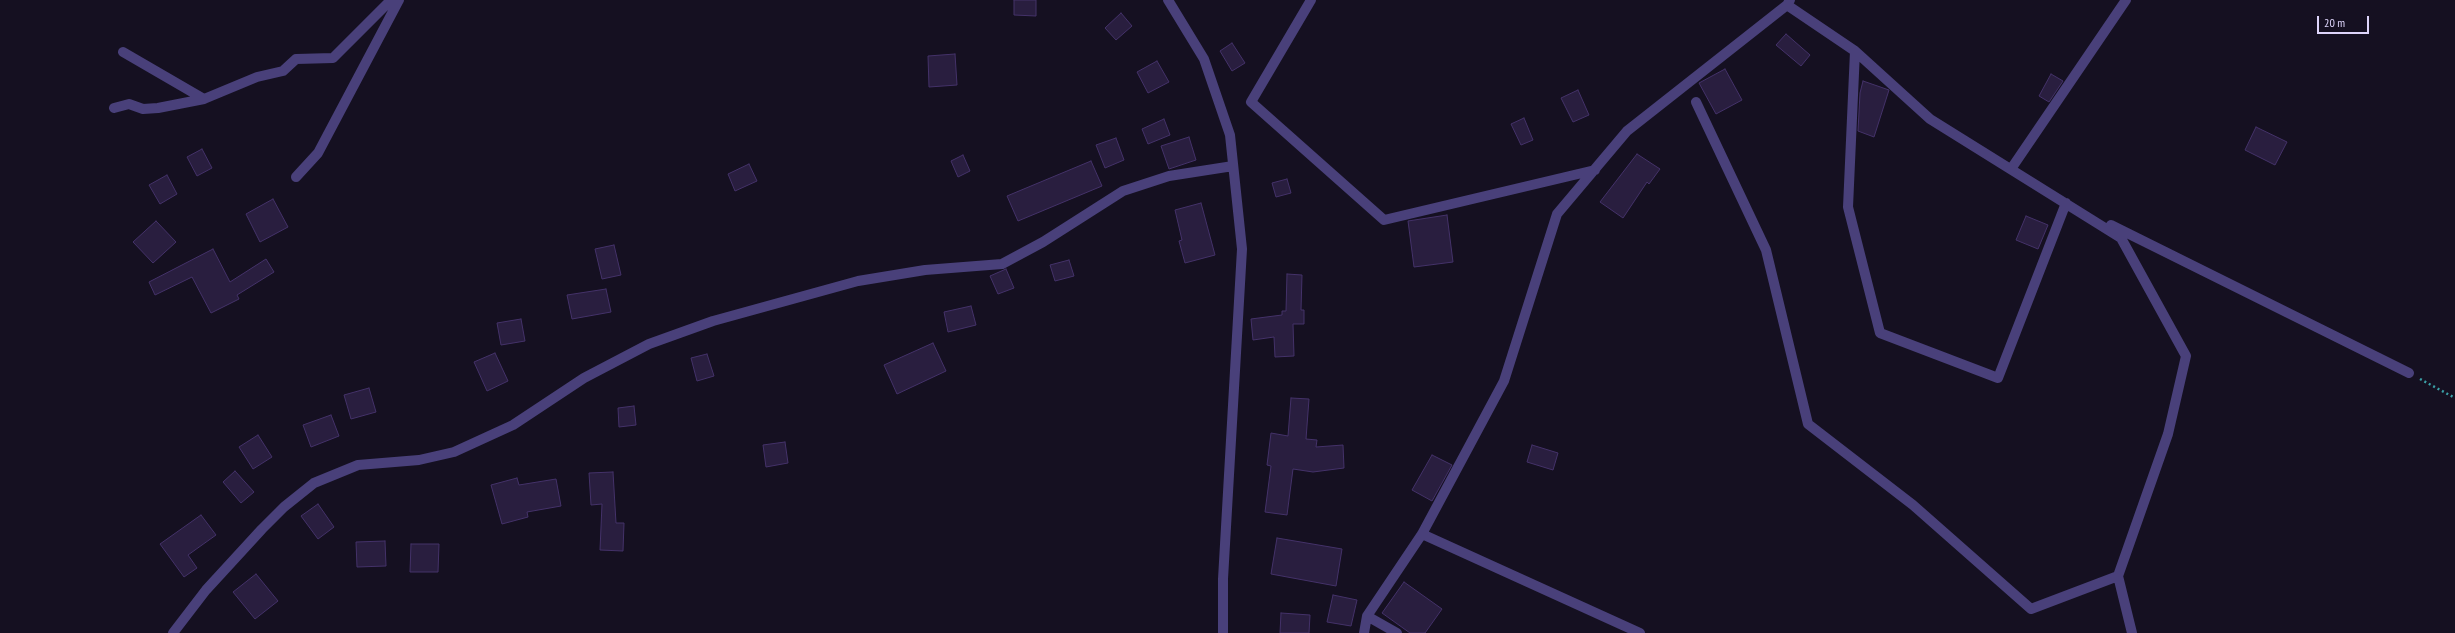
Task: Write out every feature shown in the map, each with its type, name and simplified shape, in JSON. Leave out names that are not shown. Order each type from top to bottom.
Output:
[{"type":"street","points":[[114,108],[129,104],[143,109],[158,108],[204,98],[257,77],[282,71],[296,59],[334,58],[391,0]]},
{"type":"street","points":[[296,177],[318,153],[399,0]]},
{"type":"street","points":[[1168,0],[1204,59],[1230,135],[1242,248],[1223,579],[1223,633]]},
{"type":"street","points":[[1311,0],[1251,102],[1384,220],[1595,170]]},
{"type":"street","points":[[2011,169],[2126,0]]},
{"type":"street","points":[[1364,633],[1367,616],[1422,534],[1504,381],[1557,214],[1627,131],[1789,2],[1855,51],[1930,119],[2121,238],[2186,356],[2168,434],[2118,576],[2132,633]]},
{"type":"street","points":[[1855,51],[1848,207],[1880,333],[1998,378],[2066,203]]},
{"type":"street","points":[[123,52],[204,98]]},
{"type":"street","points":[[1696,102],[1766,250],[1808,424],[1913,505],[2031,609],[2118,576]]},
{"type":"street","points":[[173,633],[206,590],[262,529],[284,507],[314,482],[358,466],[419,460],[454,452],[513,425],[584,378],[649,344],[713,321],[858,281],[925,270],[1002,264],[1043,242],[1122,191],[1169,176],[1233,166]]},
{"type":"street","points":[[2066,203],[2410,373]]},
{"type":"street","points":[[1422,534],[1640,633]]},
{"type":"street","points":[[1367,616],[1397,633]]},
{"type":"path","points":[[2410,373],[2455,398]]},
{"type":"building","points":[[1014,0],[1036,0],[1036,16],[1014,15]]},
{"type":"building","points":[[1121,13],[1132,26],[1116,40],[1105,28]]},
{"type":"building","points":[[1786,34],[1810,55],[1801,66],[1776,45]]},
{"type":"building","points":[[1232,43],[1245,63],[1232,71],[1220,51]]},
{"type":"building","points":[[955,54],[957,85],[929,87],[928,56]]},
{"type":"building","points":[[1157,61],[1169,82],[1148,93],[1137,72]]},
{"type":"building","points":[[1725,69],[1742,100],[1716,114],[1699,83]]},
{"type":"building","points":[[2051,74],[2063,81],[2049,102],[2039,96]]},
{"type":"building","points":[[1863,81],[1889,90],[1874,137],[1858,131],[1860,93]]},
{"type":"building","points":[[1578,90],[1589,115],[1573,122],[1561,98]]},
{"type":"building","points":[[1524,118],[1533,140],[1521,145],[1511,124]]},
{"type":"building","points":[[1164,119],[1170,135],[1148,144],[1142,129]]},
{"type":"building","points":[[2256,127],[2287,142],[2275,165],[2245,150]]},
{"type":"building","points":[[1189,137],[1196,160],[1169,169],[1161,146]]},
{"type":"building","points":[[1116,138],[1124,160],[1105,168],[1096,145]]},
{"type":"building","points":[[202,149],[212,168],[197,176],[187,157]]},
{"type":"building","points":[[1637,154],[1660,169],[1649,184],[1647,182],[1623,218],[1600,202]]},
{"type":"building","points":[[963,155],[970,171],[958,177],[951,161]]},
{"type":"building","points":[[1091,161],[1102,186],[1018,221],[1007,196]]},
{"type":"building","points":[[749,164],[757,181],[735,191],[728,174]]},
{"type":"building","points":[[167,175],[177,194],[160,204],[149,185]]},
{"type":"building","points":[[1287,179],[1291,193],[1276,197],[1272,183]]},
{"type":"building","points":[[273,199],[288,227],[260,242],[246,214]]},
{"type":"building","points":[[1201,203],[1215,255],[1185,263],[1179,241],[1182,240],[1175,210]]},
{"type":"building","points":[[1447,215],[1453,262],[1414,267],[1408,221]]},
{"type":"building","points":[[2026,216],[2048,225],[2038,249],[2016,240]]},
{"type":"building","points":[[156,221],[176,242],[153,263],[133,242]]},
{"type":"building","points":[[614,245],[621,275],[602,279],[595,249]]},
{"type":"building","points":[[213,249],[230,282],[266,259],[274,272],[237,295],[239,299],[211,313],[192,277],[155,295],[149,282]]},
{"type":"building","points":[[1069,260],[1074,276],[1055,281],[1050,265]]},
{"type":"building","points":[[1006,269],[1014,288],[998,294],[990,276]]},
{"type":"building","points":[[1287,274],[1302,275],[1301,310],[1304,310],[1304,324],[1293,324],[1294,356],[1275,357],[1274,337],[1253,340],[1251,319],[1282,315],[1282,311],[1286,311]]},
{"type":"building","points":[[606,289],[611,312],[572,319],[567,295]]},
{"type":"building","points":[[971,306],[976,325],[948,332],[944,312]]},
{"type":"building","points":[[521,319],[525,341],[501,345],[497,323]]},
{"type":"building","points":[[933,343],[946,371],[897,394],[884,365]]},
{"type":"building","points":[[495,353],[508,381],[487,391],[474,362]]},
{"type":"building","points":[[707,354],[714,376],[697,381],[691,358]]},
{"type":"building","points":[[369,388],[376,412],[351,419],[344,395]]},
{"type":"building","points":[[1291,398],[1309,399],[1306,439],[1317,440],[1316,447],[1343,445],[1344,468],[1313,472],[1293,469],[1287,515],[1265,512],[1271,466],[1267,465],[1271,433],[1288,436]]},
{"type":"building","points":[[634,406],[636,425],[619,427],[618,408]]},
{"type":"building","points":[[331,415],[339,436],[311,447],[303,425]]},
{"type":"building","points":[[258,435],[272,457],[253,469],[239,447]]},
{"type":"building","points":[[785,442],[788,463],[766,467],[763,445]]},
{"type":"building","points":[[1532,445],[1558,453],[1553,470],[1527,462]]},
{"type":"building","points":[[1432,455],[1452,465],[1432,501],[1412,490]]},
{"type":"building","points":[[235,471],[254,492],[241,503],[223,482]]},
{"type":"building","points":[[613,472],[616,523],[624,523],[623,551],[600,550],[602,504],[591,505],[589,473]]},
{"type":"building","points":[[517,478],[519,485],[556,479],[561,506],[527,512],[528,517],[502,524],[491,485]]},
{"type":"building","points":[[318,504],[334,527],[318,539],[301,516]]},
{"type":"building","points":[[201,515],[216,535],[188,555],[197,568],[184,577],[160,544]]},
{"type":"building","points":[[1277,538],[1342,549],[1336,586],[1271,574]]},
{"type":"building","points":[[385,541],[386,566],[357,567],[356,542]]},
{"type":"building","points":[[411,544],[439,544],[438,572],[410,572]]},
{"type":"building","points":[[256,574],[278,601],[255,619],[233,592]]},
{"type":"building","points":[[1404,582],[1442,609],[1425,633],[1410,633],[1382,613]]},
{"type":"building","points":[[1333,595],[1357,600],[1351,626],[1327,622]]},
{"type":"building","points":[[1281,613],[1310,615],[1309,633],[1280,633]]}]
